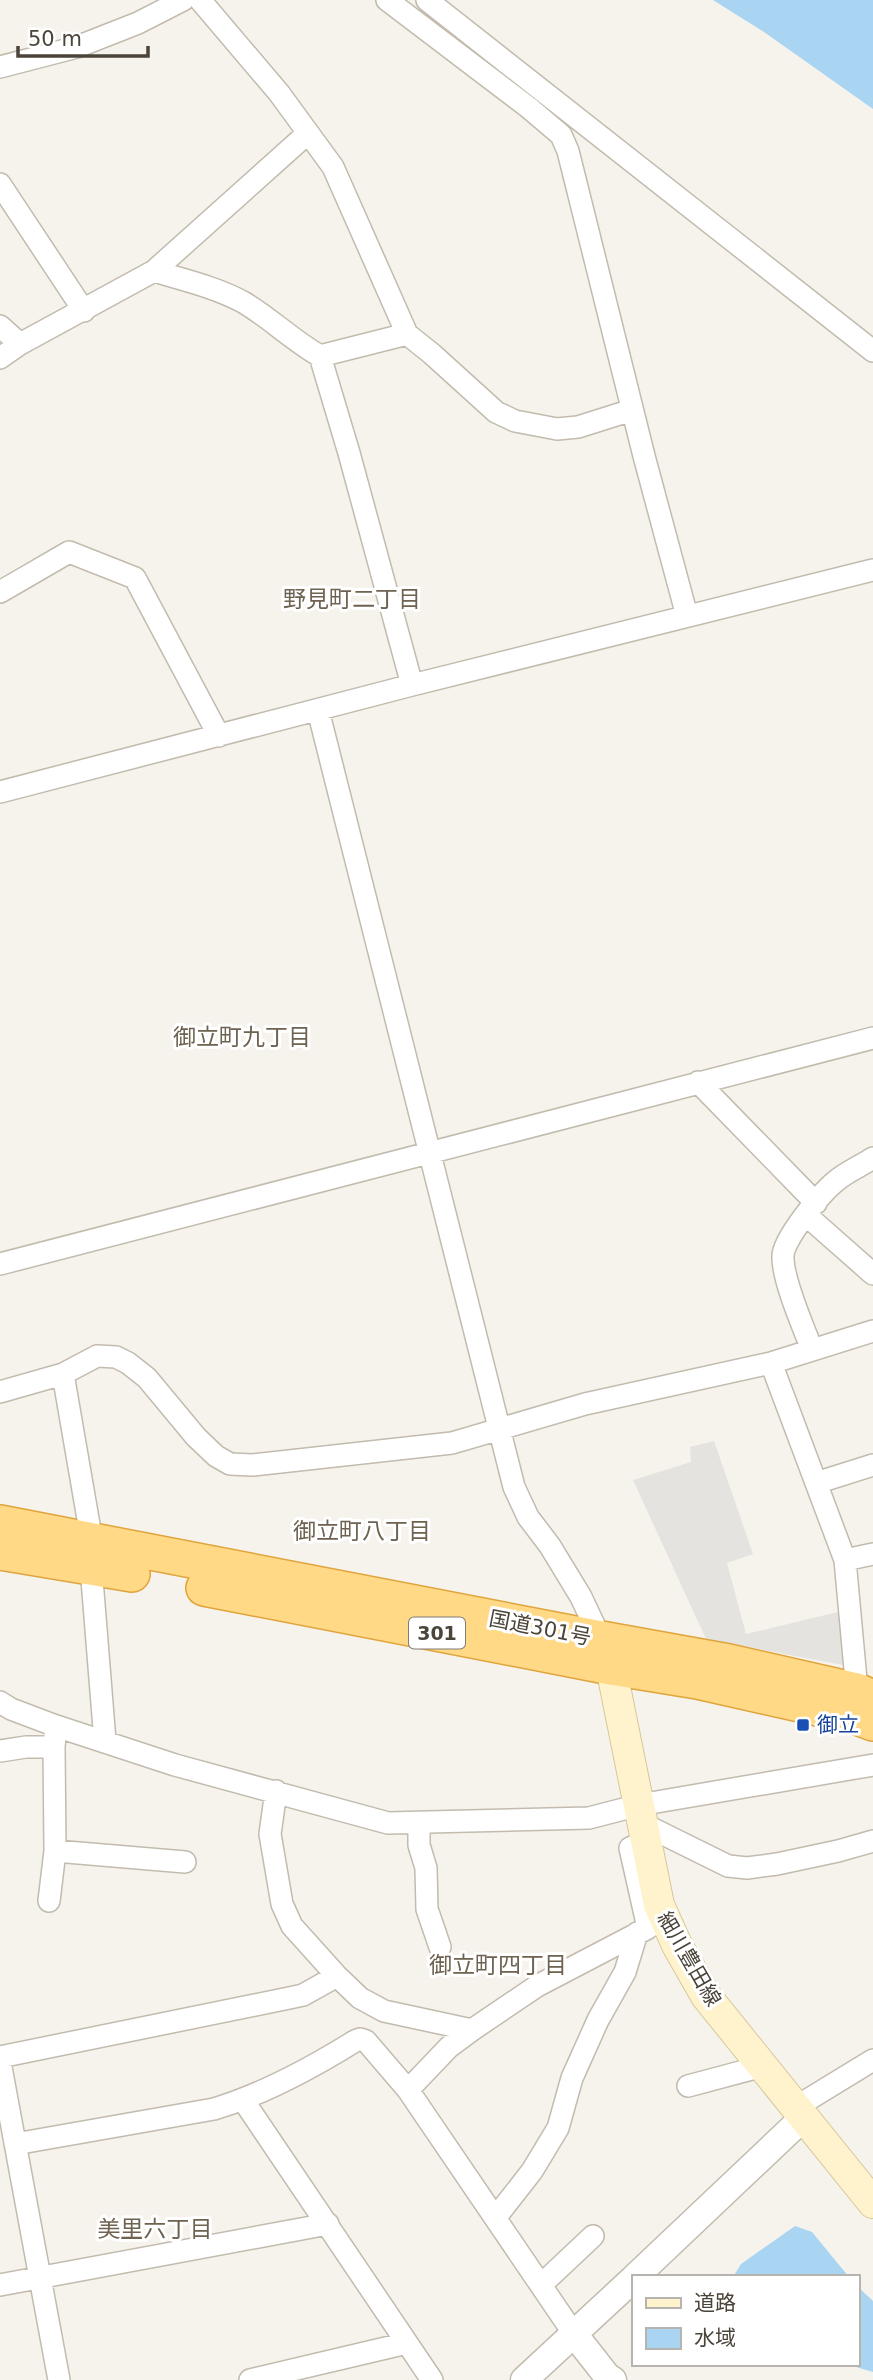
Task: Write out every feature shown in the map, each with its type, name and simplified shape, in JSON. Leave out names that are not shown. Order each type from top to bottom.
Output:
[{"type":"highway","name":"国道301号","points":[[0,1523],[91,1554],[606,1653],[697,1681],[857,1717],[873,1723]]},
{"type":"highway","name":"国道301号","points":[[0,1552],[91,1554]]},
{"type":"highway","name":"国道301号","points":[[606,1653],[730,1662],[865,1695]]},
{"type":"main road","name":"細川豊田線","points":[[606,1653],[659,1905],[677,1945],[706,1996],[873,2203]]},
{"type":"street","points":[[0,67],[77,47],[138,23],[183,0]]},
{"type":"street","points":[[200,0],[279,93],[333,167],[407,334],[496,412],[515,421],[557,429],[578,427],[632,410]]},
{"type":"street","points":[[387,0],[561,135],[568,151],[632,410],[688,616]]},
{"type":"street","points":[[427,0],[873,351]]},
{"type":"street","points":[[0,358],[20,344],[84,312],[154,271],[308,133]]},
{"type":"street","points":[[0,184],[84,312]]},
{"type":"street","points":[[154,271],[210,287],[244,303],[320,355],[407,334]]},
{"type":"street","points":[[0,326],[20,344]]},
{"type":"street","points":[[320,355],[412,685]]},
{"type":"street","points":[[0,592],[69,552],[135,578],[219,736]]},
{"type":"street","points":[[0,792],[412,685],[873,570]]},
{"type":"street","points":[[318,710],[514,1487],[528,1517],[550,1546],[581,1597],[606,1653]]},
{"type":"street","points":[[0,1264],[873,1038]]},
{"type":"street","points":[[698,1082],[811,1209],[873,1273]]},
{"type":"street","points":[[812,1349],[788,1280],[783,1256],[785,1245],[835,1181],[873,1158]]},
{"type":"street","points":[[0,1392],[63,1374],[97,1356],[116,1357],[147,1378],[196,1437],[216,1455],[230,1464],[253,1465],[452,1443],[585,1404],[771,1363],[873,1331]]},
{"type":"street","points":[[771,1363],[845,1560],[865,1695]]},
{"type":"street","points":[[63,1374],[91,1554],[105,1741]]},
{"type":"street","points":[[816,1483],[873,1465]]},
{"type":"street","points":[[845,1560],[873,1554]]},
{"type":"street","points":[[0,1702],[11,1709],[56,1726],[175,1765],[388,1823],[589,1818],[641,1823],[873,1765]]},
{"type":"street","points":[[49,1901],[55,1851],[56,1726]]},
{"type":"street","points":[[0,1751],[54,1747]]},
{"type":"street","points":[[276,1791],[270,1834],[282,1904],[292,1926],[360,1998],[384,2011],[472,2030]]},
{"type":"street","points":[[419,1823],[419,1845],[426,1868],[427,1909],[440,1947]]},
{"type":"street","points":[[641,1823],[728,1867],[747,1868],[777,1864],[838,1851],[873,1840]]},
{"type":"street","points":[[408,2090],[449,2048],[537,1986],[648,1928],[630,1848],[641,1823]]},
{"type":"street","points":[[55,1851],[185,1862]]},
{"type":"street","points":[[496,2217],[533,2171],[558,2128],[572,2078],[598,2020],[625,1972],[637,1933]]},
{"type":"street","points":[[0,2057],[303,1995],[337,1976]]},
{"type":"street","points":[[15,2144],[214,2109],[243,2100],[314,2066],[360,2039],[366,2040],[408,2090],[574,2334],[608,2379]]},
{"type":"street","points":[[637,2275],[800,2112],[873,2060]]},
{"type":"street","points":[[0,2062],[59,2380]]},
{"type":"street","points":[[688,2086],[763,2066]]},
{"type":"street","points":[[243,2100],[432,2380]]},
{"type":"street","points":[[0,2285],[328,2224]]},
{"type":"street","points":[[541,2285],[593,2236]]},
{"type":"street","points":[[524,2380],[632,2280]]},
{"type":"street","points":[[250,2380],[407,2343]]},
{"type":"shaded area","points":[[714,1441],[753,1554],[727,1563],[746,1634],[842,1611],[848,1666],[706,1639],[633,1480],[691,1462],[690,1447]]},
{"type":"water","points":[[713,0],[873,0],[873,109],[764,32]]},
{"type":"water","points":[[795,2226],[812,2232],[847,2275],[734,2275],[741,2264]]},
{"type":"water","points":[[859,2288],[873,2301],[873,2372],[853,2366],[859,2366]]},
{"type":"place","name":"御立","points":[[803,1725]]},
{"type":"district","name":"野見町二丁目","points":[[352,599]]},
{"type":"district","name":"御立町九丁目","points":[[242,1037]]},
{"type":"district","name":"御立町八丁目","points":[[362,1531]]},
{"type":"district","name":"御立町四丁目","points":[[498,1965]]},
{"type":"district","name":"美里六丁目","points":[[155,2229]]}]
